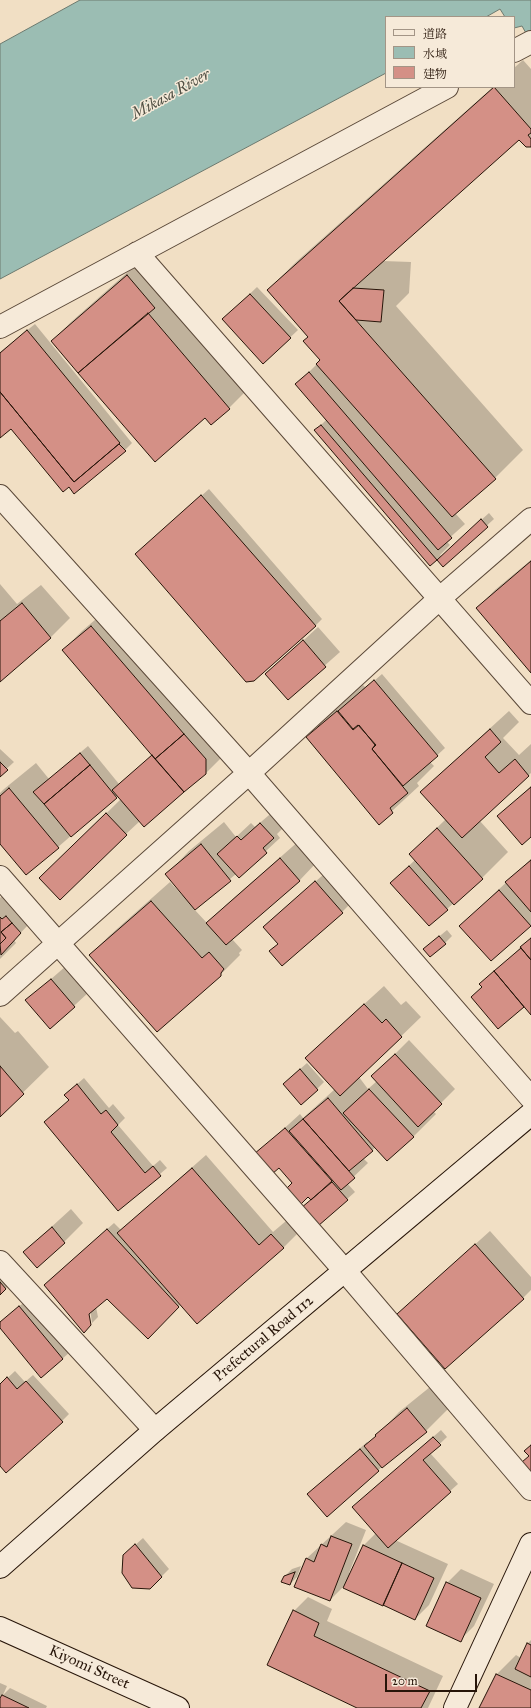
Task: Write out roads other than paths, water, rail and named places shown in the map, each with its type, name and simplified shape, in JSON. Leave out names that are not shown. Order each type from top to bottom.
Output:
[{"type":"street","points":[[0,327],[445,88]]},
{"type":"street","points":[[137,253],[531,703]]},
{"type":"street","points":[[0,496],[249,773],[531,1098]]},
{"type":"street","points":[[0,995],[249,773],[439,599],[531,519]]},
{"type":"street","points":[[0,877],[345,1271],[531,1489]]},
{"type":"street","name":"Prefectural Road 112","points":[[0,1567],[155,1430],[531,1114]]},
{"type":"street","points":[[0,1262],[155,1430]]},
{"type":"street","points":[[455,1708],[531,1544]]},
{"type":"street","name":"Kiyomi Street","points":[[0,1628],[178,1708]]},
{"type":"water","name":"Mikasa River","points":[[80,0],[531,0],[531,42],[522,26],[515,28],[515,16],[504,16],[500,9],[488,16],[385,16],[385,74],[0,279],[0,44]]}]
